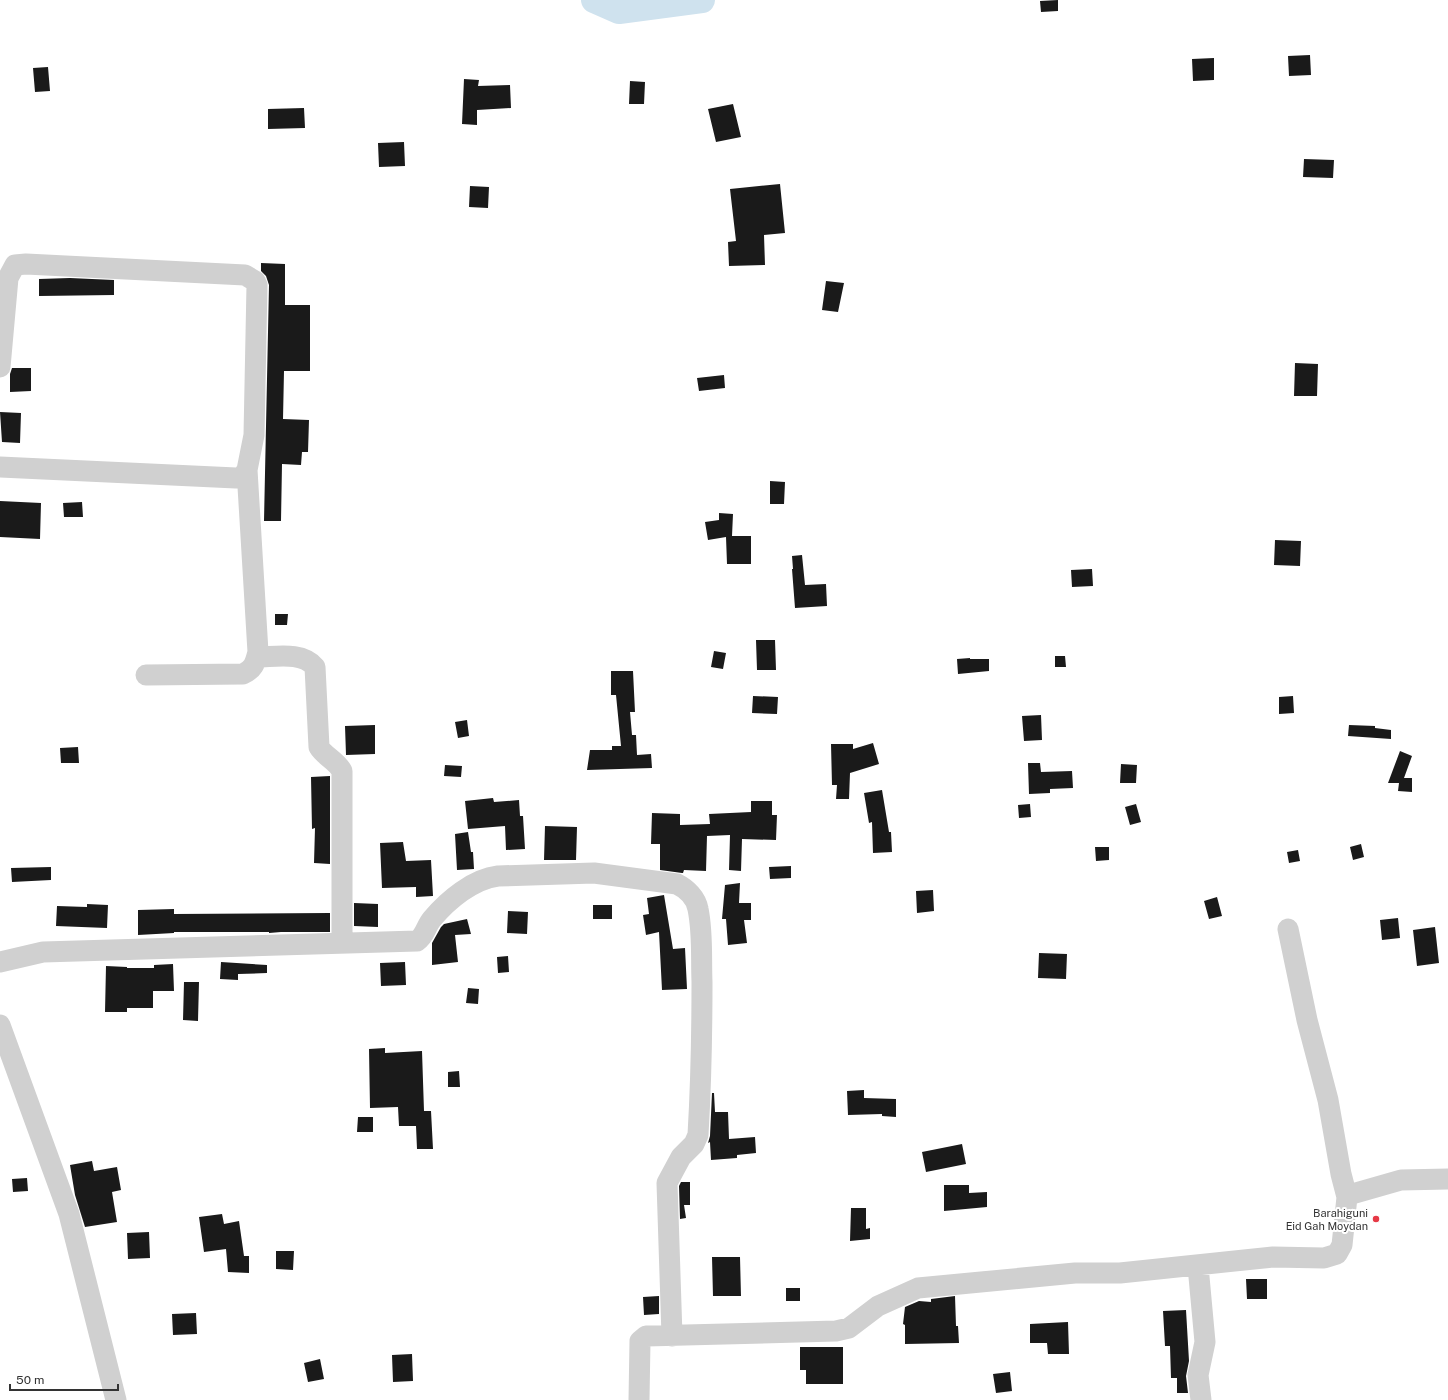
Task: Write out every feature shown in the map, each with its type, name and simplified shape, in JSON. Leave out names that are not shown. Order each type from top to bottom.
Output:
[{"type":"street","points":[[0,367],[8,278],[15,265],[34,264],[245,275],[250,277],[256,285],[254,435],[248,470],[256,657],[251,670],[243,674],[146,675]]},
{"type":"street","points":[[0,467],[236,478],[242,477],[248,470]]},
{"type":"street","points":[[256,657],[292,656],[310,661],[315,667],[319,747],[322,752],[333,759],[342,771],[342,942]]},
{"type":"street","points":[[0,962],[43,952],[342,942],[412,942],[417,941],[422,937],[431,920],[446,904],[471,886],[486,878],[594,873],[677,884],[691,894],[698,908],[701,936],[702,1048],[698,1135],[694,1144],[681,1157],[667,1183],[672,1336]]},
{"type":"street","points":[[639,1400],[640,1340],[646,1336],[844,1330],[878,1306],[918,1288],[1075,1273],[1120,1273],[1273,1257],[1332,1258],[1342,1249],[1347,1197],[1341,1174],[1328,1100],[1307,1020],[1288,929]]},
{"type":"street","points":[[0,1025],[69,1214],[116,1400]]},
{"type":"street","points":[[1347,1197],[1401,1180],[1448,1179]]},
{"type":"street","points":[[1198,1266],[1205,1342],[1198,1375],[1201,1400]]},
{"type":"building","points":[[1058,0],[1058,11],[1041,12],[1040,1]]},
{"type":"building","points":[[1310,55],[1311,75],[1289,76],[1288,56]]},
{"type":"building","points":[[1214,58],[1214,80],[1193,81],[1192,59]]},
{"type":"building","points":[[48,67],[50,91],[35,92],[33,68]]},
{"type":"building","points":[[464,79],[479,80],[478,86],[510,85],[511,108],[477,110],[477,125],[462,124]]},
{"type":"building","points":[[630,81],[645,82],[644,104],[629,104]]},
{"type":"building","points":[[733,104],[741,137],[716,142],[708,109]]},
{"type":"building","points":[[304,108],[305,128],[268,129],[268,109]]},
{"type":"building","points":[[404,142],[405,166],[379,167],[378,143]]},
{"type":"building","points":[[1304,159],[1334,160],[1333,178],[1303,177]]},
{"type":"building","points":[[780,184],[785,233],[764,235],[765,265],[729,266],[728,242],[736,241],[730,189]]},
{"type":"building","points":[[470,186],[489,187],[488,208],[469,207]]},
{"type":"building","points":[[261,263],[285,264],[285,305],[310,305],[310,371],[284,371],[283,419],[309,420],[308,452],[302,452],[301,465],[282,464],[281,521],[264,521],[269,285],[266,276],[261,271]]},
{"type":"building","points":[[70,278],[114,280],[114,295],[39,296],[39,279]]},
{"type":"building","points":[[826,281],[844,283],[838,312],[822,310]]},
{"type":"building","points":[[1295,363],[1318,364],[1317,396],[1294,396]]},
{"type":"building","points":[[12,368],[31,368],[31,391],[10,392],[10,374]]},
{"type":"building","points":[[724,375],[725,388],[699,391],[697,378]]},
{"type":"building","points":[[0,412],[21,413],[20,443],[2,442]]},
{"type":"building","points":[[770,481],[785,482],[784,504],[770,504]]},
{"type":"building","points":[[0,501],[41,503],[40,539],[0,537]]},
{"type":"building","points":[[82,502],[83,517],[64,517],[63,503]]},
{"type":"building","points":[[719,513],[733,514],[732,536],[751,536],[751,564],[727,564],[726,537],[708,540],[705,522],[719,520]]},
{"type":"building","points":[[1275,540],[1301,541],[1300,566],[1274,565]]},
{"type":"building","points":[[802,555],[805,585],[826,584],[827,606],[795,608],[792,556]]},
{"type":"building","points":[[1092,569],[1093,586],[1072,587],[1071,570]]},
{"type":"building","points":[[275,614],[288,614],[287,625],[275,625]]},
{"type":"building","points":[[756,640],[775,640],[776,670],[757,670]]},
{"type":"building","points":[[714,651],[726,653],[723,669],[711,667]]},
{"type":"building","points":[[1055,656],[1065,656],[1066,667],[1055,667]]},
{"type":"building","points":[[957,659],[989,659],[989,671],[958,674]]},
{"type":"building","points":[[611,671],[633,671],[635,712],[630,712],[632,735],[636,735],[637,755],[651,754],[652,768],[587,770],[590,750],[612,750],[612,746],[621,746],[616,695],[611,695]]},
{"type":"building","points":[[753,696],[778,697],[777,714],[752,713]]},
{"type":"building","points":[[1293,696],[1294,713],[1279,714],[1279,697]]},
{"type":"building","points":[[1041,715],[1042,740],[1024,741],[1022,716]]},
{"type":"building","points":[[467,720],[469,736],[458,738],[455,722]]},
{"type":"building","points":[[375,725],[375,754],[346,755],[345,726]]},
{"type":"building","points":[[1349,725],[1375,726],[1375,728],[1391,730],[1391,739],[1348,736]]},
{"type":"building","points":[[873,743],[879,764],[850,773],[849,799],[836,799],[837,785],[832,785],[831,744],[853,744],[853,749]]},
{"type":"building","points":[[78,747],[79,763],[61,763],[60,748]]},
{"type":"building","points":[[1400,751],[1412,756],[1404,778],[1412,778],[1412,792],[1398,791],[1399,783],[1388,783]]},
{"type":"building","points":[[1028,763],[1040,763],[1041,772],[1072,771],[1073,788],[1050,789],[1050,793],[1029,794]]},
{"type":"building","points":[[1121,764],[1137,765],[1136,783],[1120,783]]},
{"type":"building","points":[[445,765],[462,766],[461,777],[444,776]]},
{"type":"building","points":[[330,776],[330,864],[314,863],[315,828],[312,829],[311,777]]},
{"type":"building","points":[[882,790],[889,832],[891,832],[892,852],[873,853],[872,822],[869,823],[864,793]]},
{"type":"building","points":[[493,798],[494,802],[519,800],[520,816],[523,816],[525,849],[506,850],[505,826],[468,829],[465,801]]},
{"type":"building","points":[[751,801],[772,801],[772,815],[777,815],[776,840],[742,839],[741,871],[729,870],[730,835],[707,836],[706,871],[684,870],[682,873],[660,870],[660,844],[651,844],[652,813],[680,814],[680,825],[710,824],[709,814],[751,812]]},
{"type":"building","points":[[1030,804],[1031,817],[1019,818],[1018,805]]},
{"type":"building","points":[[1136,804],[1141,822],[1130,825],[1125,807]]},
{"type":"building","points":[[545,826],[577,827],[576,860],[544,860]]},
{"type":"building","points":[[468,832],[471,852],[473,852],[474,869],[457,870],[455,834]]},
{"type":"building","points":[[403,842],[406,861],[431,860],[433,896],[416,897],[416,887],[382,888],[380,843]]},
{"type":"building","points":[[1361,844],[1364,857],[1353,860],[1350,847]]},
{"type":"building","points":[[1095,847],[1109,847],[1109,860],[1096,861]]},
{"type":"building","points":[[1298,850],[1300,861],[1289,863],[1287,852]]},
{"type":"building","points":[[791,866],[791,878],[770,879],[769,867]]},
{"type":"building","points":[[51,867],[51,880],[12,882],[11,868]]},
{"type":"building","points":[[740,883],[739,903],[751,903],[751,920],[744,920],[747,943],[728,945],[726,919],[722,919],[725,885]]},
{"type":"building","points":[[933,890],[934,911],[917,913],[916,891]]},
{"type":"building","points":[[664,895],[673,949],[685,948],[687,989],[662,990],[659,932],[646,935],[643,915],[649,914],[647,898]]},
{"type":"building","points":[[1217,897],[1222,916],[1209,919],[1204,901]]},
{"type":"building","points":[[354,903],[378,904],[378,927],[354,926]]},
{"type":"building","points":[[87,904],[108,905],[107,928],[56,926],[57,906],[87,907]]},
{"type":"building","points":[[593,905],[612,905],[612,919],[593,919]]},
{"type":"building","points":[[174,909],[174,914],[330,913],[330,932],[174,932],[138,935],[138,910]]},
{"type":"building","points":[[508,911],[528,912],[527,934],[507,933]]},
{"type":"building","points":[[1398,918],[1400,938],[1382,940],[1380,920]]},
{"type":"building","points":[[467,919],[471,934],[455,935],[458,962],[432,965],[432,943],[441,927],[444,924]]},
{"type":"building","points":[[1435,927],[1439,963],[1417,966],[1413,930]]},
{"type":"building","points":[[1039,953],[1067,954],[1066,979],[1038,978]]},
{"type":"building","points":[[508,956],[509,972],[498,973],[497,957]]},
{"type":"building","points":[[221,962],[267,965],[267,973],[238,974],[238,980],[220,979]]},
{"type":"building","points":[[405,962],[406,985],[381,986],[380,963]]},
{"type":"building","points":[[173,964],[174,991],[153,991],[153,1008],[127,1008],[127,1012],[105,1012],[106,966],[154,968],[154,965]]},
{"type":"building","points":[[184,982],[199,982],[198,1021],[183,1020]]},
{"type":"building","points":[[468,988],[479,989],[478,1004],[466,1003]]},
{"type":"building","points":[[385,1048],[385,1053],[422,1051],[424,1111],[431,1111],[433,1149],[417,1149],[416,1126],[399,1126],[398,1107],[370,1108],[369,1049]]},
{"type":"building","points":[[459,1071],[460,1087],[448,1087],[448,1072]]},
{"type":"building","points":[[864,1090],[864,1098],[896,1099],[896,1117],[882,1116],[882,1114],[848,1115],[847,1091]]},
{"type":"building","points":[[712,1093],[714,1093],[715,1112],[728,1112],[729,1139],[755,1137],[756,1153],[737,1155],[737,1158],[711,1160],[710,1142],[708,1143],[710,1136]]},
{"type":"building","points":[[358,1117],[373,1117],[373,1132],[357,1132]]},
{"type":"building","points":[[962,1144],[966,1164],[926,1172],[922,1152]]},
{"type":"building","points":[[92,1161],[94,1171],[117,1167],[121,1190],[112,1192],[117,1222],[85,1227],[75,1195],[70,1165]]},
{"type":"building","points":[[27,1178],[28,1191],[13,1192],[12,1179]]},
{"type":"building","points":[[681,1182],[690,1182],[690,1205],[684,1205],[686,1218],[680,1219],[679,1186]]},
{"type":"building","points":[[944,1185],[969,1185],[969,1193],[987,1192],[987,1207],[944,1211]]},
{"type":"building","points":[[851,1208],[866,1208],[866,1229],[870,1228],[870,1239],[850,1241]]},
{"type":"building","points":[[222,1214],[224,1224],[239,1221],[244,1256],[249,1256],[249,1273],[228,1272],[226,1249],[204,1252],[199,1217]]},
{"type":"building","points":[[149,1232],[150,1258],[128,1259],[127,1233]]},
{"type":"building","points":[[276,1251],[294,1251],[293,1270],[276,1269]]},
{"type":"building","points":[[712,1257],[740,1257],[741,1296],[713,1296]]},
{"type":"building","points":[[1246,1279],[1267,1279],[1267,1299],[1247,1299]]},
{"type":"building","points":[[786,1288],[800,1288],[800,1301],[786,1301]]},
{"type":"building","points":[[659,1296],[659,1314],[644,1315],[643,1297]]},
{"type":"building","points":[[955,1296],[956,1326],[958,1326],[959,1343],[905,1344],[905,1325],[903,1324],[905,1307],[919,1301],[931,1302],[931,1299]]},
{"type":"building","points":[[1186,1310],[1189,1361],[1186,1376],[1188,1393],[1177,1393],[1177,1378],[1171,1378],[1170,1346],[1165,1346],[1163,1311]]},
{"type":"building","points":[[196,1313],[197,1334],[173,1335],[172,1314]]},
{"type":"building","points":[[1068,1322],[1069,1354],[1048,1354],[1047,1343],[1030,1343],[1030,1324]]},
{"type":"building","points":[[800,1347],[843,1347],[843,1384],[806,1384],[806,1370],[800,1370]]},
{"type":"building","points":[[412,1354],[413,1381],[393,1382],[392,1355]]},
{"type":"building","points":[[320,1359],[324,1379],[308,1382],[304,1363]]},
{"type":"building","points":[[1010,1372],[1012,1391],[996,1393],[993,1374]]},
{"type":"waterway","points":[[594,0],[619,11],[702,0]]},
{"type":"place","name":"Barahiguni Eid Gah Moydan","points":[[1376,1219]]}]
